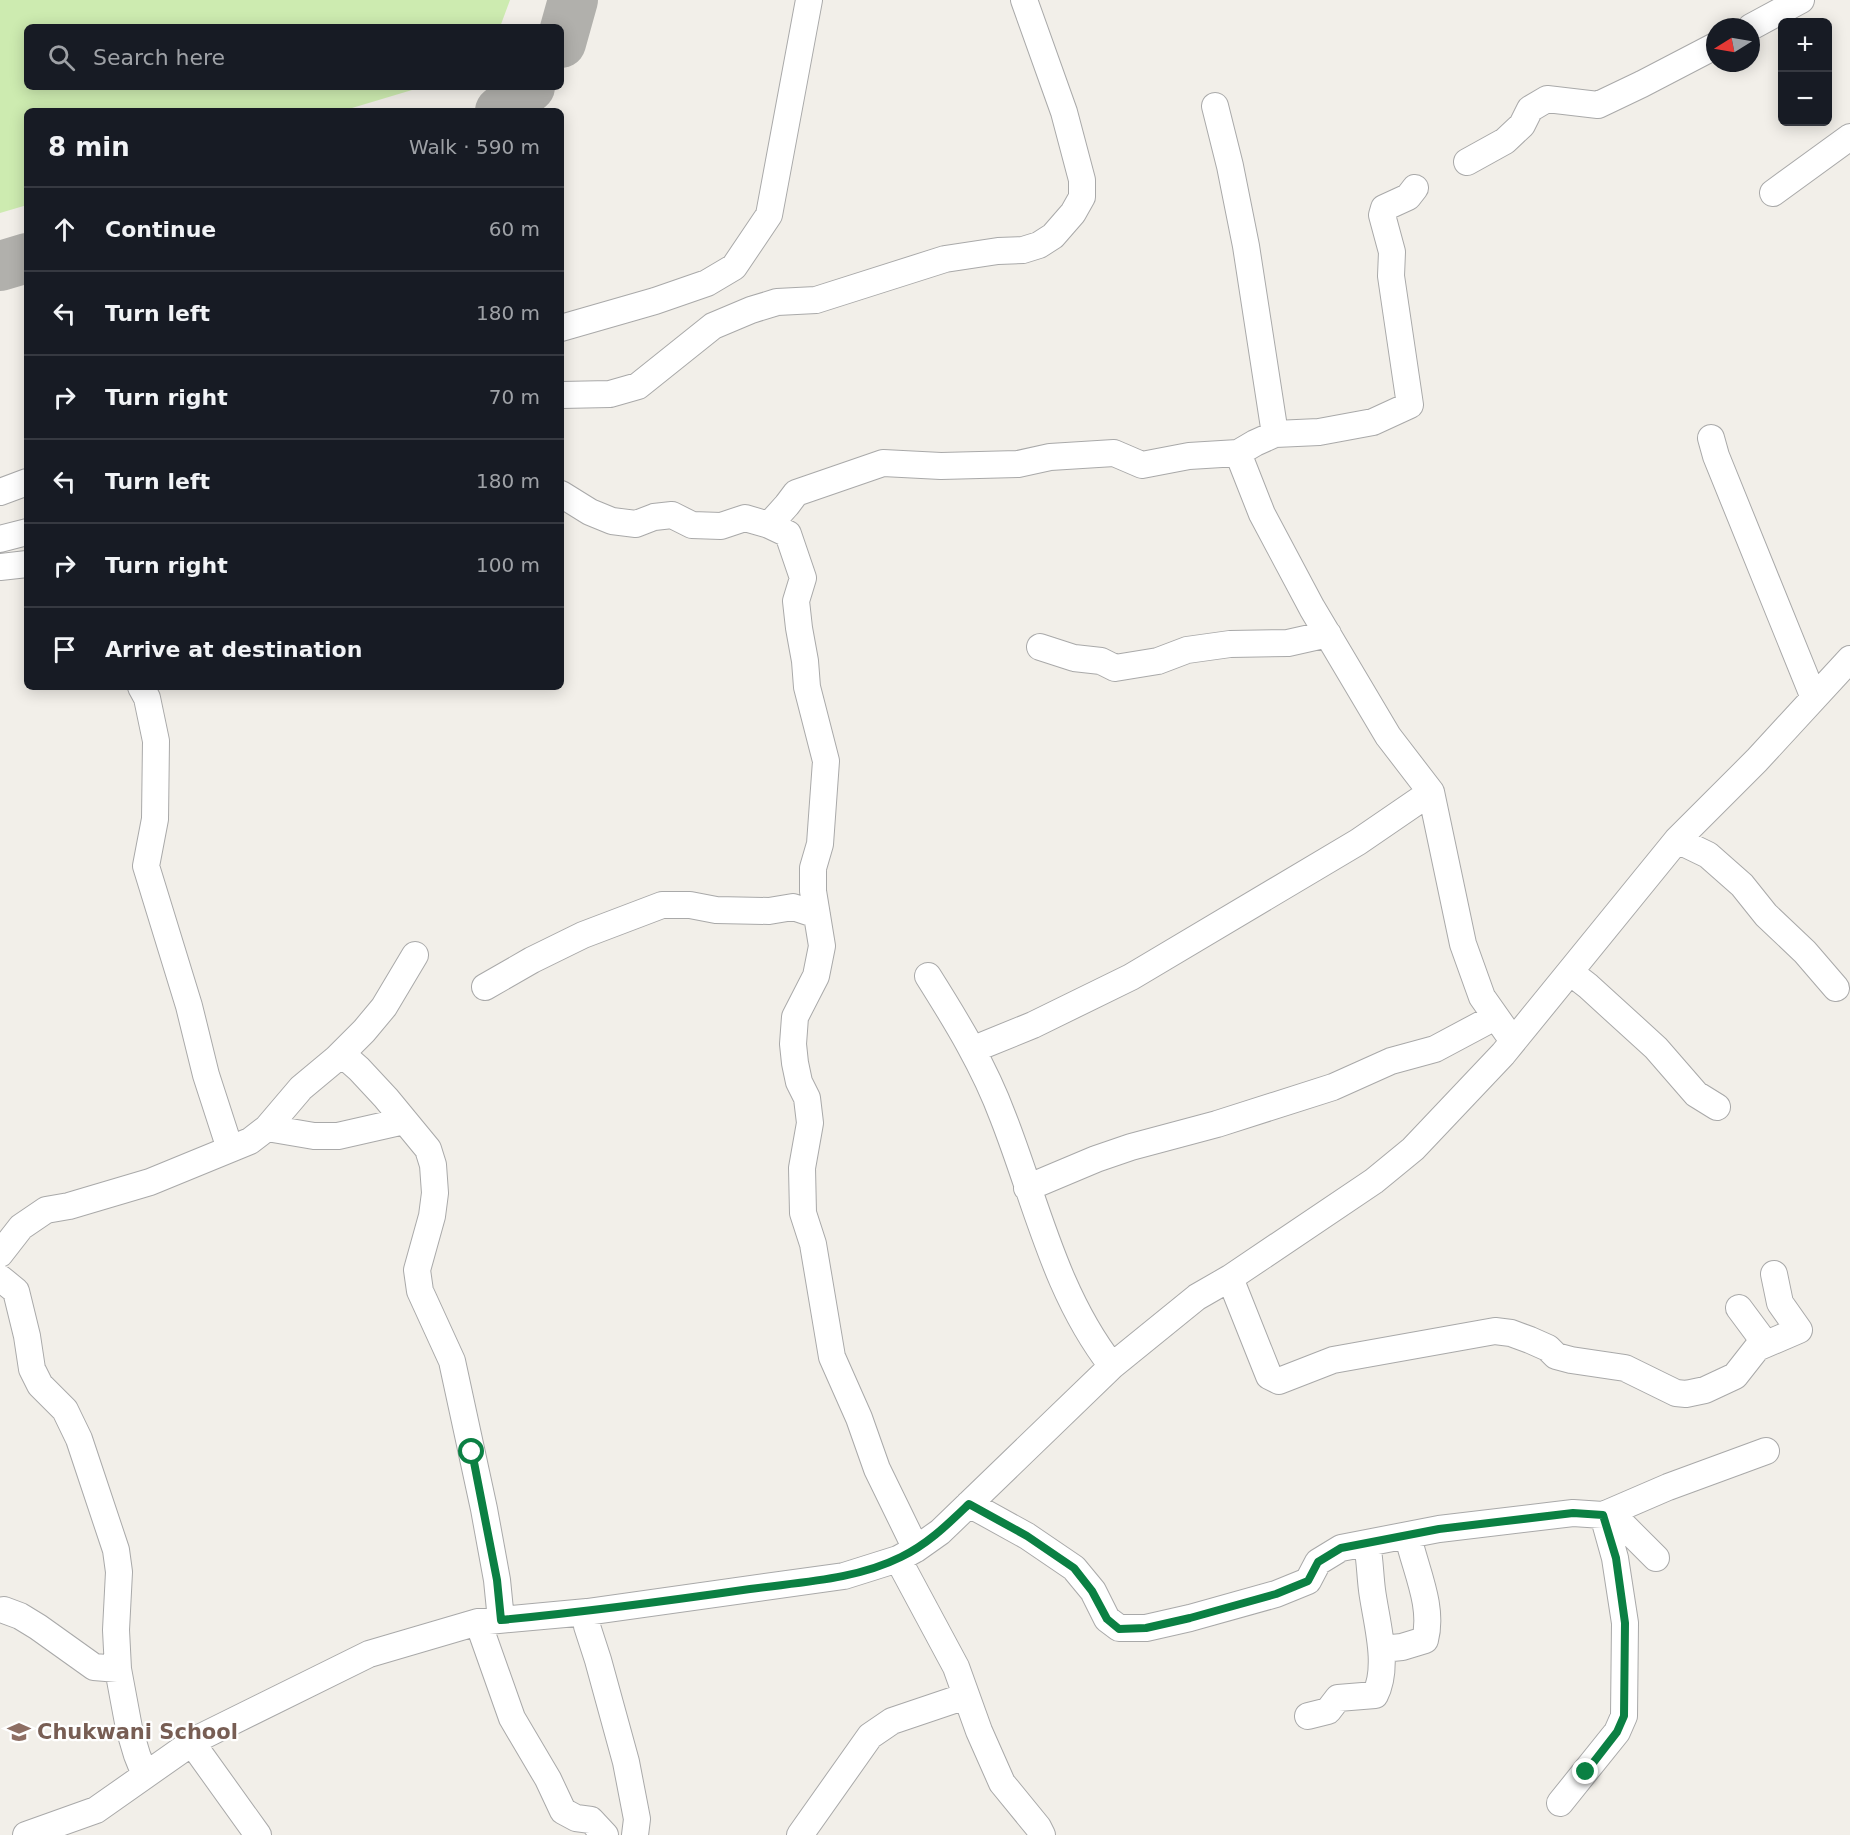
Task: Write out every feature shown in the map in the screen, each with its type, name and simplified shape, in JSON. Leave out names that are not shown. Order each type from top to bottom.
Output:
[{"type":"street","points":[[564,327],[655,301],[707,282],[734,267],[768,215],[809,0]]},
{"type":"street","points":[[564,396],[610,394],[638,386],[713,326],[751,310],[777,302],[816,300],[945,259],[998,250],[1023,250],[1039,245],[1053,236],[1073,213],[1082,197],[1082,180],[1064,112],[1024,0]]},
{"type":"street","points":[[1760,22],[1801,0]]},
{"type":"street","points":[[1467,162],[1505,141],[1522,125],[1530,110],[1547,99],[1598,105],[1706,51]]},
{"type":"street","points":[[1215,106],[1246,246],[1275,434]]},
{"type":"street","points":[[1773,193],[1850,137]]},
{"type":"street","points":[[769,525],[796,493],[883,463],[922,466],[1017,464],[1050,457],[1114,453],[1142,465],[1189,456],[1238,453],[1275,434],[1319,432],[1373,422],[1410,405],[1391,276],[1392,252],[1382,215],[1384,208],[1408,197],[1415,188]]},
{"type":"street","points":[[1711,438],[1716,456],[1814,698]]},
{"type":"street","points":[[1238,453],[1262,514],[1328,634],[1388,736],[1431,792],[1463,944],[1482,997],[1513,1041]]},
{"type":"street","points":[[0,492],[24,484]]},
{"type":"street","points":[[564,496],[590,512],[612,521],[636,524],[654,517],[672,515],[692,525],[721,526],[745,518],[769,525],[788,534],[802,578],[796,601],[799,628],[807,687],[826,761],[819,844],[813,868],[813,891],[822,946],[816,976],[795,1017],[793,1044],[799,1082],[807,1098],[810,1123],[802,1168],[803,1213],[813,1244],[831,1357],[859,1418],[907,1554],[956,1667],[979,1731],[1002,1783],[1042,1835]]},
{"type":"street","points":[[0,539],[24,533]]},
{"type":"street","points":[[0,567],[24,564]]},
{"type":"street","points":[[1040,646],[1074,658],[1101,661],[1115,668],[1158,661],[1198,648],[1230,644],[1288,643],[1328,634]]},
{"type":"street","points":[[26,1835],[96,1810],[192,1743],[369,1654],[489,1621],[587,1612],[844,1576],[907,1554],[940,1532],[1112,1366],[1197,1297],[1230,1278],[1374,1181],[1429,1132],[1503,1054],[1677,840],[1850,659]]},
{"type":"street","points":[[143,690],[147,698],[156,741],[155,819],[146,866],[230,1149]]},
{"type":"street","points":[[974,1049],[1033,1025],[1131,977],[1358,842],[1431,792]]},
{"type":"street","points":[[1677,840],[1708,855],[1742,885],[1766,915],[1805,952],[1836,988]]},
{"type":"street","points":[[485,987],[532,960],[583,935],[662,905],[690,904],[716,910],[769,911],[793,907],[817,915]]},
{"type":"street","points":[[0,1254],[21,1227],[46,1210],[69,1206],[150,1182],[250,1141],[267,1128],[300,1088],[342,1054],[384,1008],[415,955]]},
{"type":"street","points":[[1570,972],[1656,1048],[1696,1094],[1717,1107]]},
{"type":"street","points":[[928,976],[974,1049],[1004,1117],[1043,1235],[1094,1343],[1112,1366]]},
{"type":"street","points":[[1027,1188],[1131,1147],[1217,1124],[1324,1090],[1391,1061],[1435,1049],[1495,1017]]},
{"type":"street","points":[[342,1054],[359,1069],[428,1149],[433,1165],[435,1192],[432,1216],[417,1270],[420,1291],[452,1361],[497,1580],[489,1621],[512,1718],[548,1779],[563,1810],[576,1818],[591,1820],[605,1835]]},
{"type":"street","points":[[267,1128],[314,1136],[338,1136],[404,1121]]},
{"type":"street","points":[[1230,1278],[1269,1376],[1279,1381],[1333,1360],[1495,1331],[1511,1333],[1530,1340],[1548,1348],[1556,1356],[1625,1368],[1676,1393],[1686,1394],[1706,1390],[1735,1376],[1757,1348],[1799,1330],[1780,1303],[1774,1274]]},
{"type":"street","points":[[0,1278],[16,1291],[32,1368],[45,1390],[65,1410],[80,1439],[116,1550],[118,1669],[129,1728],[145,1775]]},
{"type":"street","points":[[1738,1308],[1765,1343]]},
{"type":"street","points":[[1603,1515],[1668,1487],[1766,1451]]},
{"type":"street","points":[[969,1504],[1027,1536],[1074,1568],[1092,1591],[1107,1619],[1119,1629],[1146,1628],[1276,1594],[1308,1581],[1318,1562],[1341,1548],[1439,1529],[1573,1513],[1603,1515],[1623,1525],[1656,1558]]},
{"type":"street","points":[[1560,1803],[1617,1732],[1624,1716],[1625,1623],[1616,1558],[1603,1515]]},
{"type":"street","points":[[1382,1649],[1415,1645],[1425,1640],[1428,1629],[1419,1577],[1408,1536]]},
{"type":"street","points":[[1308,1716],[1328,1711],[1338,1698],[1376,1695],[1379,1688],[1382,1649],[1371,1583],[1371,1564],[1366,1544]]},
{"type":"street","points":[[4,1610],[38,1627],[94,1667],[118,1669]]},
{"type":"street","points":[[587,1612],[587,1626],[626,1762],[637,1819],[635,1835]]},
{"type":"street","points":[[800,1835],[870,1736],[892,1721],[966,1696]]},
{"type":"street","points":[[192,1743],[258,1835]]},
{"type":"green space","points":[[0,0],[510,0],[501,24],[24,24],[24,90],[412,90],[352,108],[24,108],[24,206],[0,213]]},
{"type":"taxiway","points":[[564,32],[573,0]]},
{"type":"taxiway","points":[[504,108],[526,90]]},
{"type":"taxiway","points":[[0,266],[24,259]]},
{"type":"place","name":"Chukwani School","points":[[19,1732]]},
{"type":"route","points":[[472,1452],[497,1580],[501,1620],[587,1612],[844,1576],[898,1559],[916,1549],[940,1532],[969,1504],[1027,1536],[1074,1568],[1092,1591],[1107,1619],[1119,1629],[1146,1628],[1276,1594],[1308,1581],[1318,1562],[1341,1548],[1439,1529],[1573,1513],[1603,1515],[1616,1558],[1625,1623],[1624,1716],[1617,1732],[1586,1772]]}]
